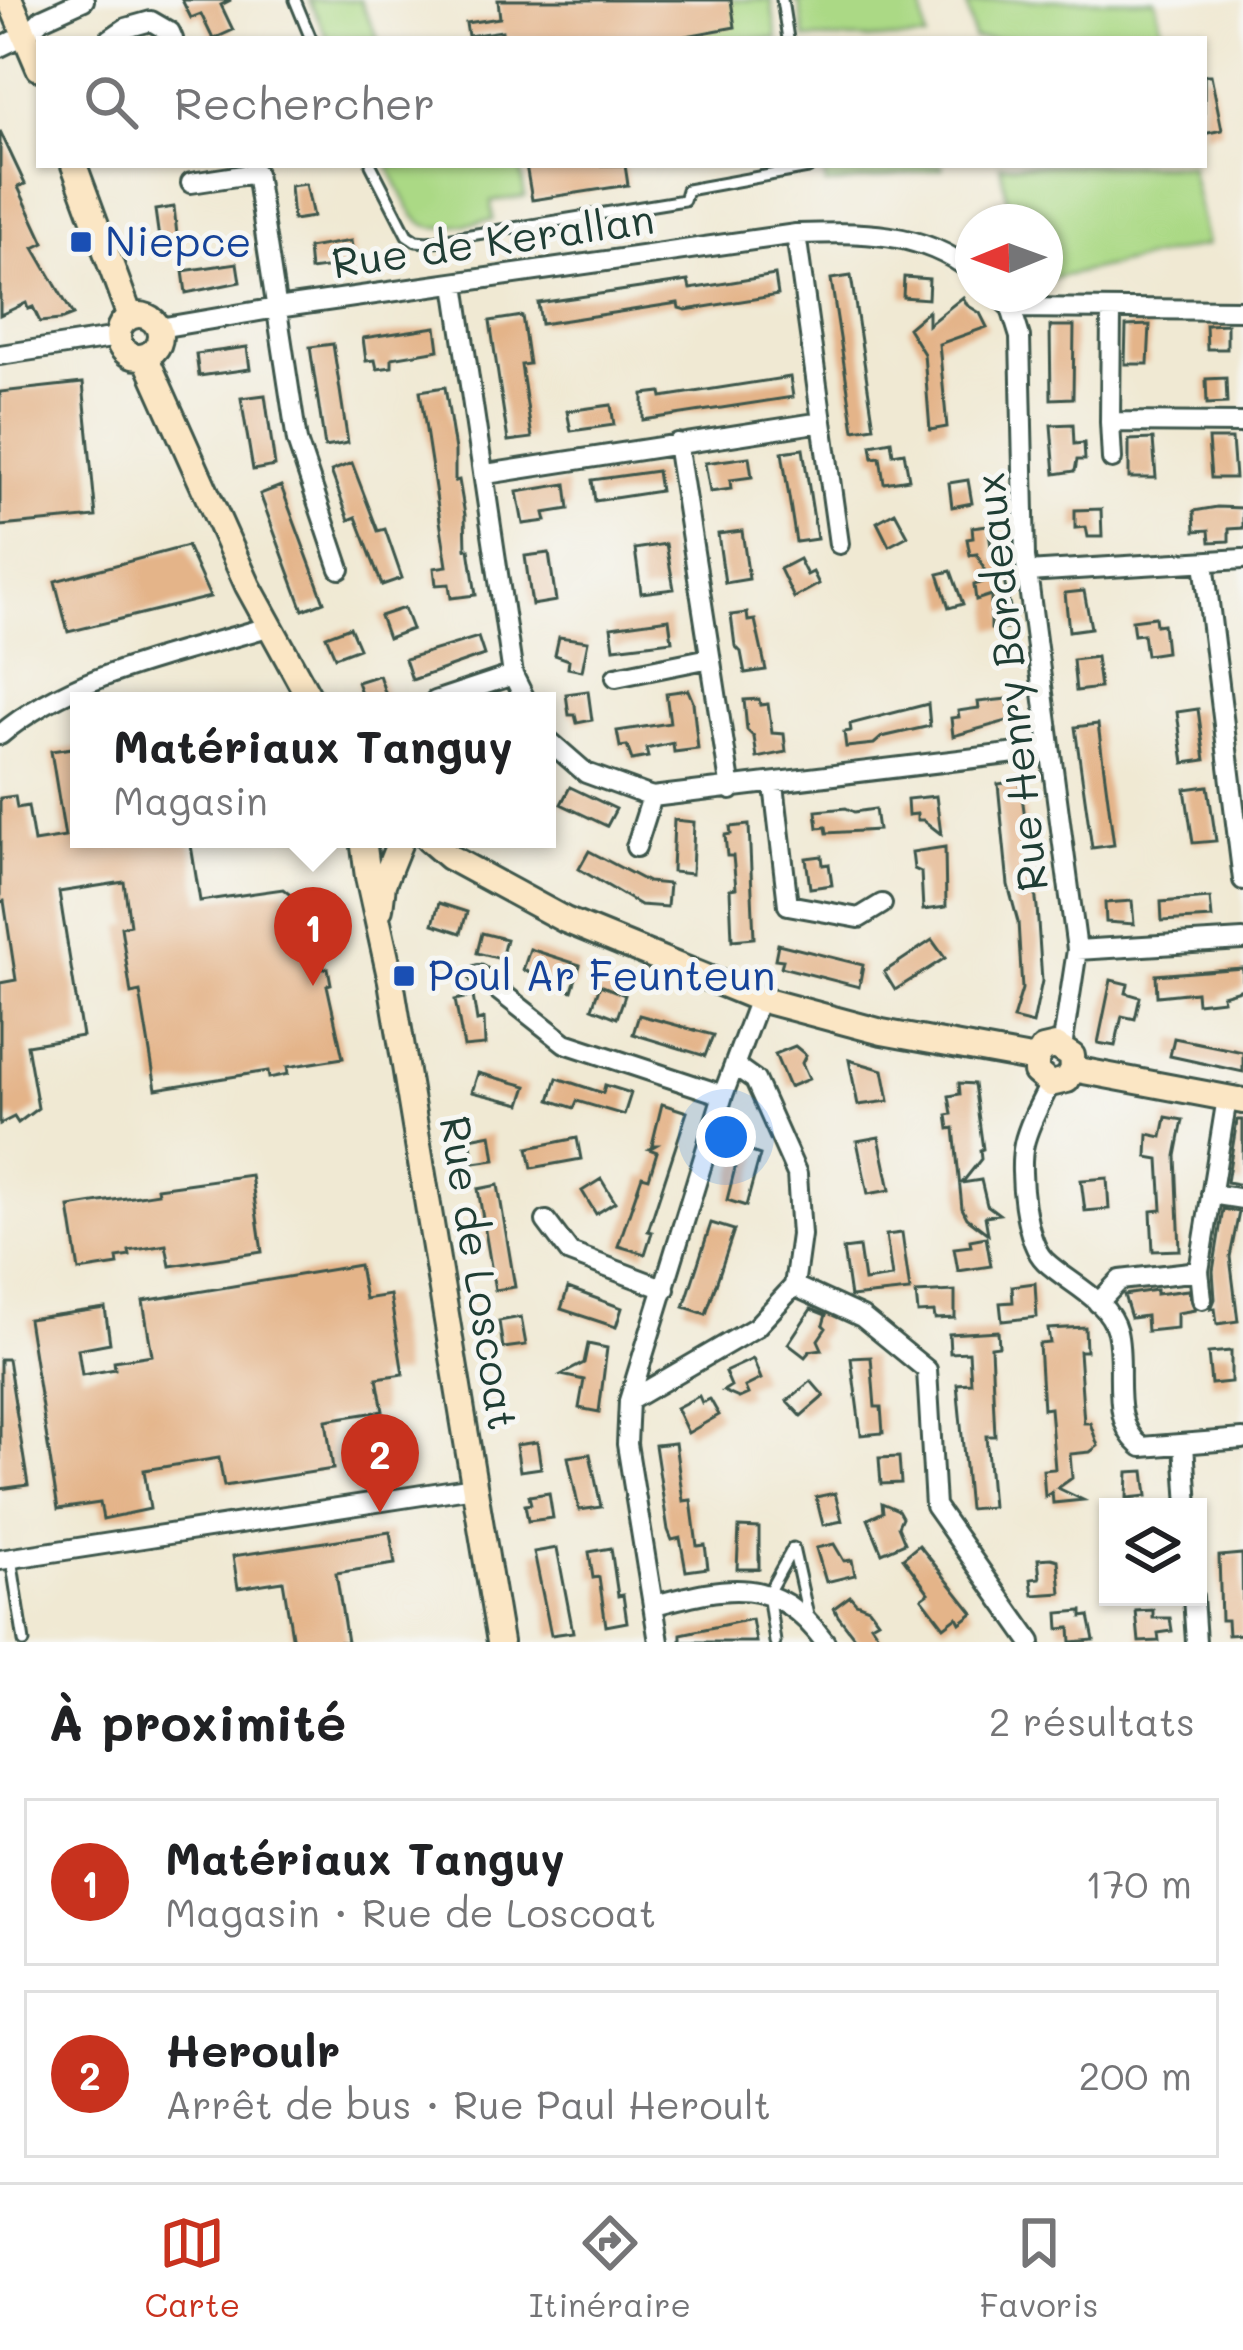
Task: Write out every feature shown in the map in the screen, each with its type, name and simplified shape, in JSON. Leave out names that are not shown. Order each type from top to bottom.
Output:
[{"type":"main road","points":[[10,0],[36,60]]},
{"type":"main road","points":[[75,168],[124,327],[127,353],[145,356],[158,345],[159,328],[147,316],[124,327]]},
{"type":"main road","points":[[145,356],[268,626],[305,692]]},
{"type":"main road","name":"Rue de Loscoat","points":[[364,848],[500,1642]]},
{"type":"main road","name":"Rue de Loscoat","points":[[379,917],[383,884],[397,848]]},
{"type":"main road","points":[[438,848],[565,920],[759,999],[882,1032],[1036,1060]]},
{"type":"main road","points":[[1068,1058],[1062,1083],[1050,1084],[1036,1072],[1036,1060],[1049,1047],[1068,1058],[1235,1100]]},
{"type":"street","points":[[0,47],[27,34],[42,19],[84,0]]},
{"type":"street","points":[[114,36],[151,21],[172,36]]},
{"type":"street","points":[[191,183],[256,173],[296,441],[340,569]]},
{"type":"street","name":"Rue de Kerallan","points":[[159,328],[796,234],[877,232],[955,259]]},
{"type":"street","points":[[796,234],[839,544]]},
{"type":"street","points":[[455,284],[513,675],[522,692]]},
{"type":"street","points":[[1063,306],[1243,310]]},
{"type":"street","points":[[1111,310],[1112,459]]},
{"type":"street","name":"Rue Henry Bordeaux","points":[[1009,312],[1020,337],[1027,572],[1077,950],[1068,1058]]},
{"type":"street","points":[[0,355],[124,327]]},
{"type":"street","points":[[486,474],[822,422]]},
{"type":"street","points":[[1110,422],[1243,423]]},
{"type":"street","points":[[677,443],[731,790]]},
{"type":"street","points":[[1027,572],[1243,560]]},
{"type":"street","points":[[1204,562],[1243,880]]},
{"type":"street","points":[[0,735],[9,716],[87,683],[268,626]]},
{"type":"street","points":[[616,677],[710,658]]},
{"type":"street","points":[[462,692],[513,675]]},
{"type":"street","points":[[556,747],[586,773],[652,797],[1050,749]]},
{"type":"street","points":[[774,785],[788,905],[859,918],[882,904]]},
{"type":"street","points":[[636,848],[652,797]]},
{"type":"street","points":[[1077,950],[1243,940]]},
{"type":"street","points":[[479,975],[565,1042],[723,1095]]},
{"type":"street","points":[[659,1642],[627,1444],[629,1401],[723,1095],[759,999]]},
{"type":"street","points":[[629,1401],[756,1327],[794,1286],[801,1235],[797,1174],[754,1079],[734,1066]]},
{"type":"street","points":[[1050,1084],[1023,1150],[1031,1238],[1045,1262],[1098,1303],[1117,1331],[1123,1423],[1131,1438],[1142,1447],[1243,1439]]},
{"type":"street","points":[[1202,1299],[1199,1271],[1211,1194],[1235,1100]]},
{"type":"street","points":[[1211,1194],[1243,1199]]},
{"type":"street","points":[[546,1221],[569,1253],[665,1289]]},
{"type":"street","points":[[1098,1303],[1120,1280],[1199,1271]]},
{"type":"street","points":[[794,1286],[862,1317],[927,1370],[935,1506],[1031,1642]]},
{"type":"street","points":[[1184,1444],[1187,1498]]},
{"type":"street","points":[[5,1559],[474,1486]]},
{"type":"street","points":[[654,1605],[715,1589],[768,1593],[809,1620],[825,1642]]},
{"type":"street","points":[[1194,1606],[1196,1642]]},
{"type":"lane","points":[[295,0],[310,36]]},
{"type":"lane","points":[[782,0],[788,36]]},
{"type":"lane","points":[[373,168],[407,235],[428,242],[684,200],[687,190],[798,168]]},
{"type":"lane","points":[[775,1642],[768,1593],[793,1548],[809,1620]]},
{"type":"lane","points":[[5,1559],[24,1642]]},
{"type":"lane","points":[[0,1596],[16,1594]]},
{"type":"green space","points":[[309,0],[360,0],[377,36],[327,36]]},
{"type":"green space","points":[[731,0],[771,0],[777,36],[675,36]]},
{"type":"green space","points":[[789,0],[921,0],[926,36],[805,36],[799,2]]},
{"type":"green space","points":[[996,0],[1155,0],[1163,36],[973,36],[967,6]]},
{"type":"green space","points":[[389,168],[520,168],[525,197],[491,201],[493,220],[434,227],[416,218]]},
{"type":"green space","points":[[823,168],[942,168],[942,169],[826,185]]},
{"type":"green space","points":[[1001,168],[1191,168],[1207,245],[1063,276],[1063,204],[1008,204]]},
{"type":"building","points":[[182,0],[231,0],[221,5],[233,30],[212,36],[201,14],[191,18]]},
{"type":"building","points":[[498,0],[731,0],[735,27],[686,36],[503,36],[502,31],[468,36],[466,23],[500,18]]},
{"type":"building","points":[[1207,75],[1211,75],[1222,130],[1207,133]]},
{"type":"building","points":[[0,131],[25,184],[18,187],[44,243],[34,248],[73,315],[60,320],[40,322],[26,303],[0,315]]},
{"type":"building","points":[[527,168],[625,168],[628,185],[532,200]]},
{"type":"building","points":[[306,184],[313,217],[293,220],[290,186]]},
{"type":"building","points":[[174,207],[178,244],[160,246],[155,210]]},
{"type":"building","points":[[351,241],[355,264],[310,270],[308,248]]},
{"type":"building","points":[[237,263],[240,282],[186,293],[183,271]]},
{"type":"building","points":[[775,275],[778,295],[686,310],[678,303],[541,324],[538,303],[688,281],[690,289]]},
{"type":"building","points":[[851,276],[874,427],[854,430],[831,279]]},
{"type":"building","points":[[904,277],[929,279],[928,299],[903,297]]},
{"type":"building","points":[[955,303],[955,312],[980,313],[987,327],[939,344],[947,427],[930,430],[924,354],[908,328],[928,311],[928,325]]},
{"type":"building","points":[[522,316],[529,364],[521,365],[532,438],[508,441],[490,321]]},
{"type":"building","points":[[1227,324],[1227,349],[1207,349],[1206,325]]},
{"type":"building","points":[[1150,325],[1148,364],[1125,364],[1126,326]]},
{"type":"building","points":[[1050,326],[1074,326],[1073,398],[1051,399]]},
{"type":"building","points":[[436,327],[439,350],[392,358],[392,367],[377,369],[375,360],[366,361],[363,338]]},
{"type":"building","points":[[333,344],[348,443],[325,447],[310,347]]},
{"type":"building","points":[[247,347],[250,369],[199,376],[196,354]]},
{"type":"building","points":[[790,377],[793,397],[643,420],[643,394],[661,392],[662,397]]},
{"type":"building","points":[[1226,378],[1227,403],[1207,404],[1206,379]]},
{"type":"building","points":[[83,383],[96,517],[0,526],[0,392]]},
{"type":"building","points":[[445,387],[455,481],[459,480],[476,595],[451,598],[449,584],[436,585],[434,568],[447,566],[420,391]]},
{"type":"building","points":[[265,395],[275,466],[253,470],[241,398]]},
{"type":"building","points":[[611,405],[614,425],[571,431],[567,411]]},
{"type":"building","points":[[1073,424],[1074,444],[1084,443],[1085,460],[1077,460],[1075,471],[1055,474],[1051,425]]},
{"type":"building","points":[[1153,439],[1156,478],[1129,478],[1129,440]]},
{"type":"building","points":[[1208,439],[1232,439],[1235,478],[1211,478]]},
{"type":"building","points":[[891,441],[893,454],[904,452],[909,479],[884,483],[880,457],[873,458],[871,445]]},
{"type":"building","points":[[803,449],[817,539],[796,542],[782,452]]},
{"type":"building","points":[[749,457],[752,477],[730,480],[731,489],[710,492],[705,463]]},
{"type":"building","points":[[352,463],[378,531],[385,529],[402,578],[382,585],[356,517],[349,520],[331,471]]},
{"type":"building","points":[[657,471],[660,491],[595,501],[592,480]]},
{"type":"building","points":[[968,480],[972,503],[952,507],[949,483]]},
{"type":"building","points":[[566,484],[569,509],[544,513],[546,521],[523,524],[517,492]]},
{"type":"building","points":[[281,486],[324,602],[303,610],[260,494]]},
{"type":"building","points":[[1243,508],[1243,528],[1229,529],[1229,541],[1210,542],[1209,530],[1195,531],[1194,511]]},
{"type":"building","points":[[1101,509],[1102,537],[1088,537],[1086,527],[1075,528],[1075,510]]},
{"type":"building","points":[[895,512],[908,536],[889,546],[877,522]]},
{"type":"building","points":[[988,525],[993,561],[1010,556],[1013,570],[1002,573],[1010,607],[1006,607],[1006,629],[991,629],[991,595],[976,600],[974,585],[989,580],[977,554],[970,555],[967,539],[973,538],[972,527]]},
{"type":"building","points":[[742,531],[749,579],[725,583],[718,534]]},
{"type":"building","points":[[666,544],[674,589],[641,593],[635,549]]},
{"type":"building","points":[[187,546],[210,597],[68,632],[55,581]]},
{"type":"building","points":[[549,553],[556,601],[532,605],[525,556]]},
{"type":"building","points":[[799,559],[807,575],[813,572],[819,584],[794,598],[780,569]]},
{"type":"building","points":[[951,571],[963,604],[949,608],[938,574]]},
{"type":"building","points":[[1084,591],[1091,628],[1069,631],[1065,593]]},
{"type":"building","points":[[404,608],[412,629],[388,638],[380,616]]},
{"type":"building","points":[[747,613],[748,621],[755,620],[766,670],[745,673],[735,646],[731,615]]},
{"type":"building","points":[[1155,617],[1156,625],[1163,624],[1166,652],[1146,655],[1143,634],[1134,635],[1132,620]]},
{"type":"building","points":[[669,619],[672,641],[614,648],[611,627]]},
{"type":"building","points":[[350,627],[359,648],[335,657],[326,636]]},
{"type":"building","points":[[478,637],[484,655],[412,680],[405,659]]},
{"type":"building","points":[[559,637],[588,641],[582,671],[568,668],[569,660],[555,655]]},
{"type":"building","points":[[1096,657],[1100,688],[1076,691],[1073,660]]},
{"type":"building","points":[[379,675],[385,692],[361,692],[357,682]]},
{"type":"building","points":[[688,690],[698,749],[674,752],[673,743],[646,749],[648,757],[632,760],[627,746],[620,747],[617,731],[670,723],[666,693]]},
{"type":"building","points":[[588,691],[592,720],[577,723],[575,715],[569,715],[566,694]]},
{"type":"building","points":[[759,699],[760,705],[768,704],[772,733],[784,734],[786,752],[757,758],[754,737],[747,730],[744,700]]},
{"type":"building","points":[[1008,699],[1011,720],[953,736],[951,718],[959,717],[958,711],[979,708],[978,702]]},
{"type":"building","points":[[928,704],[930,726],[882,737],[874,744],[846,747],[844,732],[851,731],[850,724]]},
{"type":"building","points":[[1198,709],[1205,760],[1184,763],[1177,712]]},
{"type":"building","points":[[1098,724],[1114,845],[1092,848],[1075,727]]},
{"type":"building","points":[[70,748],[70,848],[191,848],[200,901],[283,889],[294,898],[316,895],[324,969],[328,968],[331,984],[327,985],[343,1058],[287,1067],[288,1074],[269,1078],[268,1071],[156,1089],[140,992],[131,994],[121,927],[130,925],[124,882],[59,892],[82,1036],[27,1045],[38,1108],[18,1123],[14,1117],[0,1124],[0,983],[16,980],[4,901],[0,902],[0,798],[15,796],[17,808],[28,806],[34,842],[65,837],[51,751]]},
{"type":"building","points":[[1020,781],[1042,981],[1033,1024],[1013,1019],[1022,989],[1018,922],[1008,885],[998,784]]},
{"type":"building","points":[[1208,786],[1216,841],[1193,843],[1185,789]]},
{"type":"building","points":[[570,787],[616,809],[607,826],[561,804]]},
{"type":"building","points":[[936,796],[941,834],[917,820],[917,814],[908,815],[907,799]]},
{"type":"building","points":[[846,808],[854,812],[875,809],[878,830],[827,833],[826,827],[818,828],[816,811]]},
{"type":"building","points":[[674,820],[694,822],[692,874],[672,872]]},
{"type":"building","points":[[749,825],[754,938],[732,940],[730,889],[736,888],[725,835],[731,834],[730,827]]},
{"type":"building","points":[[945,847],[946,907],[923,910],[921,872],[914,869],[912,852]]},
{"type":"building","points":[[589,851],[648,882],[669,884],[667,907],[640,905],[579,869]]},
{"type":"building","points":[[822,856],[823,865],[829,864],[832,885],[810,888],[806,858]]},
{"type":"building","points":[[1210,898],[1212,918],[1162,921],[1161,902]]},
{"type":"building","points":[[1132,901],[1134,924],[1106,922],[1105,903]]},
{"type":"building","points":[[439,903],[467,912],[461,933],[433,924]]},
{"type":"building","points":[[482,933],[506,939],[501,959],[477,953]]},
{"type":"building","points":[[932,940],[945,958],[895,990],[884,972]]},
{"type":"building","points":[[778,944],[863,965],[859,987],[781,967],[783,960],[775,959]]},
{"type":"building","points":[[530,949],[580,965],[572,991],[523,970]]},
{"type":"building","points":[[1243,968],[1243,989],[1222,995],[1223,1000],[1197,1003],[1196,992],[1157,996],[1156,975]]},
{"type":"building","points":[[1111,980],[1128,984],[1126,993],[1140,997],[1135,1019],[1122,1016],[1115,1046],[1098,1043]]},
{"type":"building","points":[[600,985],[625,995],[617,1018],[592,1008]]},
{"type":"building","points":[[473,996],[477,1021],[484,1019],[485,1045],[464,1047],[455,1000]]},
{"type":"building","points":[[639,1015],[713,1035],[705,1056],[633,1034]]},
{"type":"building","points":[[1174,1038],[1243,1052],[1243,1072],[1170,1056]]},
{"type":"building","points":[[795,1046],[806,1055],[802,1063],[809,1079],[789,1087],[775,1054]]},
{"type":"building","points":[[849,1060],[883,1070],[889,1101],[858,1105]]},
{"type":"building","points":[[478,1073],[527,1086],[521,1104],[472,1092]]},
{"type":"building","points":[[557,1078],[603,1093],[605,1085],[631,1093],[624,1115],[577,1101],[574,1108],[550,1100]]},
{"type":"building","points":[[959,1083],[974,1084],[983,1149],[962,1183],[981,1180],[987,1205],[999,1214],[985,1216],[988,1234],[962,1208],[954,1128],[949,1129],[947,1115],[952,1114],[949,1096],[960,1094]]},
{"type":"building","points":[[662,1104],[687,1112],[648,1231],[652,1232],[645,1254],[618,1246],[642,1176],[649,1178],[657,1152],[649,1149],[656,1145],[652,1145]]},
{"type":"building","points":[[1166,1117],[1183,1120],[1176,1156],[1180,1250],[1153,1251],[1151,1211],[1162,1210],[1159,1159],[1147,1157],[1148,1134],[1162,1137]]},
{"type":"building","points":[[1237,1120],[1243,1120],[1243,1185],[1227,1182]]},
{"type":"building","points":[[491,1134],[495,1160],[474,1163],[470,1138]]},
{"type":"building","points":[[879,1137],[890,1190],[868,1194],[857,1141]]},
{"type":"building","points":[[577,1138],[581,1159],[532,1168],[528,1148]]},
{"type":"building","points":[[740,1148],[760,1155],[746,1206],[727,1200]]},
{"type":"building","points":[[251,1175],[262,1252],[170,1266],[166,1245],[129,1251],[130,1256],[117,1258],[118,1265],[79,1271],[69,1207]]},
{"type":"building","points":[[1107,1178],[1109,1209],[1085,1211],[1081,1180]]},
{"type":"building","points":[[601,1179],[615,1202],[596,1214],[582,1191]]},
{"type":"building","points":[[498,1185],[515,1287],[495,1290],[478,1189]]},
{"type":"building","points":[[1223,1209],[1239,1212],[1230,1257],[1238,1321],[1217,1324],[1215,1308],[1211,1309]]},
{"type":"building","points":[[711,1223],[734,1230],[706,1314],[684,1307]]},
{"type":"building","points":[[902,1233],[910,1291],[850,1297],[843,1249],[859,1247],[864,1281],[892,1277],[886,1235]]},
{"type":"building","points":[[986,1237],[991,1266],[958,1271],[954,1248],[971,1246],[970,1240]]},
{"type":"building","points":[[359,1265],[365,1299],[390,1295],[403,1374],[377,1378],[383,1411],[326,1420],[333,1469],[224,1486],[219,1458],[144,1470],[150,1509],[103,1519],[100,1503],[58,1509],[28,1319],[105,1308],[110,1343],[78,1349],[82,1375],[115,1369],[114,1361],[152,1355],[143,1301]]},
{"type":"building","points":[[1035,1283],[1037,1317],[1002,1321],[1000,1303],[1013,1302],[1012,1286]]},
{"type":"building","points":[[568,1288],[622,1308],[616,1327],[561,1309]]},
{"type":"building","points":[[1156,1290],[1156,1294],[1188,1290],[1195,1310],[1177,1313],[1177,1328],[1147,1331],[1146,1316],[1131,1318],[1124,1295]]},
{"type":"building","points":[[955,1291],[955,1318],[935,1319],[934,1312],[918,1313],[916,1293]]},
{"type":"building","points":[[811,1309],[826,1315],[826,1328],[818,1340],[822,1349],[805,1357],[788,1344]]},
{"type":"building","points":[[521,1317],[526,1345],[503,1348],[499,1321]]},
{"type":"building","points":[[1085,1327],[1086,1351],[1079,1351],[1084,1423],[1090,1423],[1098,1446],[1070,1454],[1072,1478],[1058,1488],[1083,1500],[1053,1503],[1052,1492],[1045,1497],[1043,1470],[1055,1469],[1050,1408],[1043,1409],[1039,1344],[1050,1343],[1048,1329]]},
{"type":"building","points":[[998,1331],[999,1346],[991,1347],[995,1436],[986,1436],[992,1507],[969,1509],[957,1384],[971,1383],[969,1352],[950,1353],[949,1334]]},
{"type":"building","points":[[588,1344],[607,1348],[599,1412],[579,1408],[584,1380],[561,1375],[584,1363]]},
{"type":"building","points":[[1231,1351],[1231,1382],[1211,1384],[1208,1353]]},
{"type":"building","points":[[871,1357],[875,1407],[881,1407],[883,1433],[861,1435],[851,1358]]},
{"type":"building","points":[[0,1359],[8,1359],[28,1485],[0,1489]]},
{"type":"building","points":[[753,1359],[761,1379],[745,1387],[748,1394],[739,1398],[723,1391],[731,1386],[725,1372]]},
{"type":"building","points":[[811,1381],[824,1396],[801,1416],[787,1401]]},
{"type":"building","points":[[699,1396],[702,1403],[710,1399],[719,1415],[688,1433],[676,1408]]},
{"type":"building","points":[[537,1442],[541,1468],[520,1471],[516,1445]]},
{"type":"building","points":[[675,1443],[683,1501],[691,1500],[697,1546],[705,1545],[708,1568],[686,1571],[680,1538],[672,1540],[668,1530],[655,1445]]},
{"type":"building","points":[[590,1454],[601,1507],[579,1510],[568,1457]]},
{"type":"building","points":[[899,1457],[901,1483],[881,1484],[879,1458]]},
{"type":"building","points":[[1144,1471],[1147,1496],[1127,1498],[1128,1472]]},
{"type":"building","points":[[549,1493],[553,1518],[528,1521],[525,1505],[531,1504],[529,1496]]},
{"type":"building","points":[[835,1493],[842,1521],[823,1525],[816,1497]]},
{"type":"building","points":[[882,1503],[898,1510],[905,1543],[882,1553],[868,1519],[883,1512]]},
{"type":"building","points":[[739,1527],[759,1528],[759,1569],[737,1569]]},
{"type":"building","points":[[390,1532],[395,1564],[336,1573],[347,1642],[293,1642],[283,1581],[238,1588],[233,1556]]},
{"type":"building","points":[[834,1544],[844,1561],[852,1560],[855,1575],[826,1582],[816,1548]]},
{"type":"building","points":[[919,1545],[973,1613],[960,1623],[957,1617],[944,1627],[922,1598],[929,1593],[903,1558]]},
{"type":"building","points":[[557,1548],[573,1632],[551,1635],[534,1552]]},
{"type":"building","points":[[611,1548],[627,1622],[606,1626],[599,1577],[593,1578],[589,1552]]},
{"type":"building","points":[[1242,1554],[1243,1634],[1228,1635],[1227,1620],[1221,1620],[1219,1556]]},
{"type":"building","points":[[1038,1559],[1058,1560],[1061,1593],[1033,1595],[1031,1579],[1040,1578]]},
{"type":"building","points":[[850,1596],[878,1620],[871,1624],[883,1642],[858,1642],[838,1616],[834,1608]]},
{"type":"building","points":[[1153,1610],[1153,1618],[1170,1618],[1172,1631],[1158,1633],[1159,1641],[1139,1642],[1136,1611]]},
{"type":"building","points":[[1082,1611],[1082,1617],[1089,1616],[1094,1640],[1071,1642],[1070,1628],[1059,1629],[1058,1613]]},
{"type":"building","points":[[752,1619],[756,1642],[681,1642],[681,1634]]},
{"type":"place","name":"Niepce","points":[[81,242]]},
{"type":"place","name":"Poul Ar Feunteun","points":[[404,976]]},
{"type":"place","name":"Matériaux Tanguy","points":[[313,986]]},
{"type":"place","name":"Heroulr","points":[[380,1513]]}]
